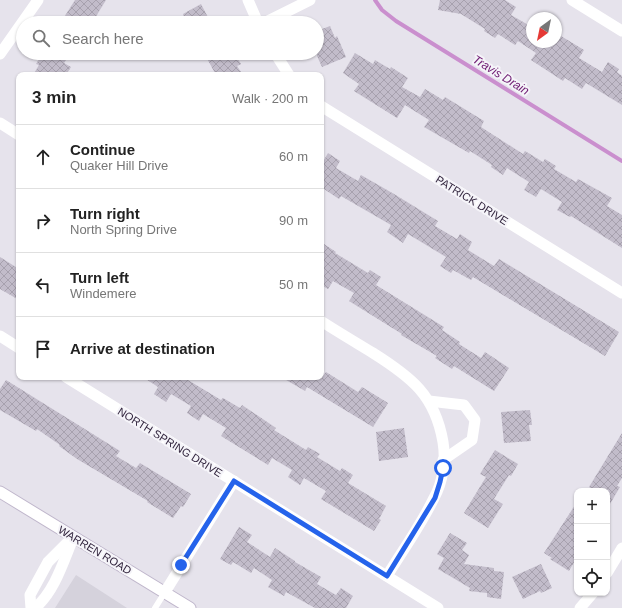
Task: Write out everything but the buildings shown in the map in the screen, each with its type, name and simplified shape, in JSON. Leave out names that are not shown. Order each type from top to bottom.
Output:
[{"type":"street","points":[[27,16],[38,0]]},
{"type":"street","points":[[248,0],[255,16]]},
{"type":"street","points":[[278,16],[310,0]]},
{"type":"street","points":[[572,0],[622,31]]},
{"type":"street","points":[[0,54],[16,31]]},
{"type":"street","points":[[279,60],[287,72]]},
{"type":"street","name":"PATRICK DRIVE","points":[[324,108],[622,293]]},
{"type":"street","points":[[0,123],[16,133]]},
{"type":"street","points":[[324,323],[410,378],[423,392],[433,408],[440,428],[444,448],[440,482],[435,498],[387,576]]},
{"type":"street","points":[[0,336],[16,346]]},
{"type":"street","name":"NORTH SPRING DRIVE","points":[[71,380],[438,608]]},
{"type":"street","points":[[428,401],[464,405],[475,420],[472,440],[443,460]]},
{"type":"street","points":[[165,592],[234,481]]},
{"type":"street","name":"WARREN ROAD","points":[[0,492],[190,608]]},
{"type":"street","points":[[31,608],[30,595],[48,562],[73,537]]},
{"type":"street","points":[[35,608],[42,602],[61,570],[73,537]]},
{"type":"street","points":[[610,568],[622,548]]},
{"type":"street","points":[[580,608],[590,596]]},
{"type":"lane","points":[[155,608],[165,592]]},
{"type":"shaded area","points":[[76,575],[127,608],[55,608]]},
{"type":"waterway","name":"Travis Drain","points":[[375,0],[382,10],[396,21],[622,161]]},
{"type":"route","points":[[181,565],[234,481],[387,576],[435,498],[443,468]]}]
